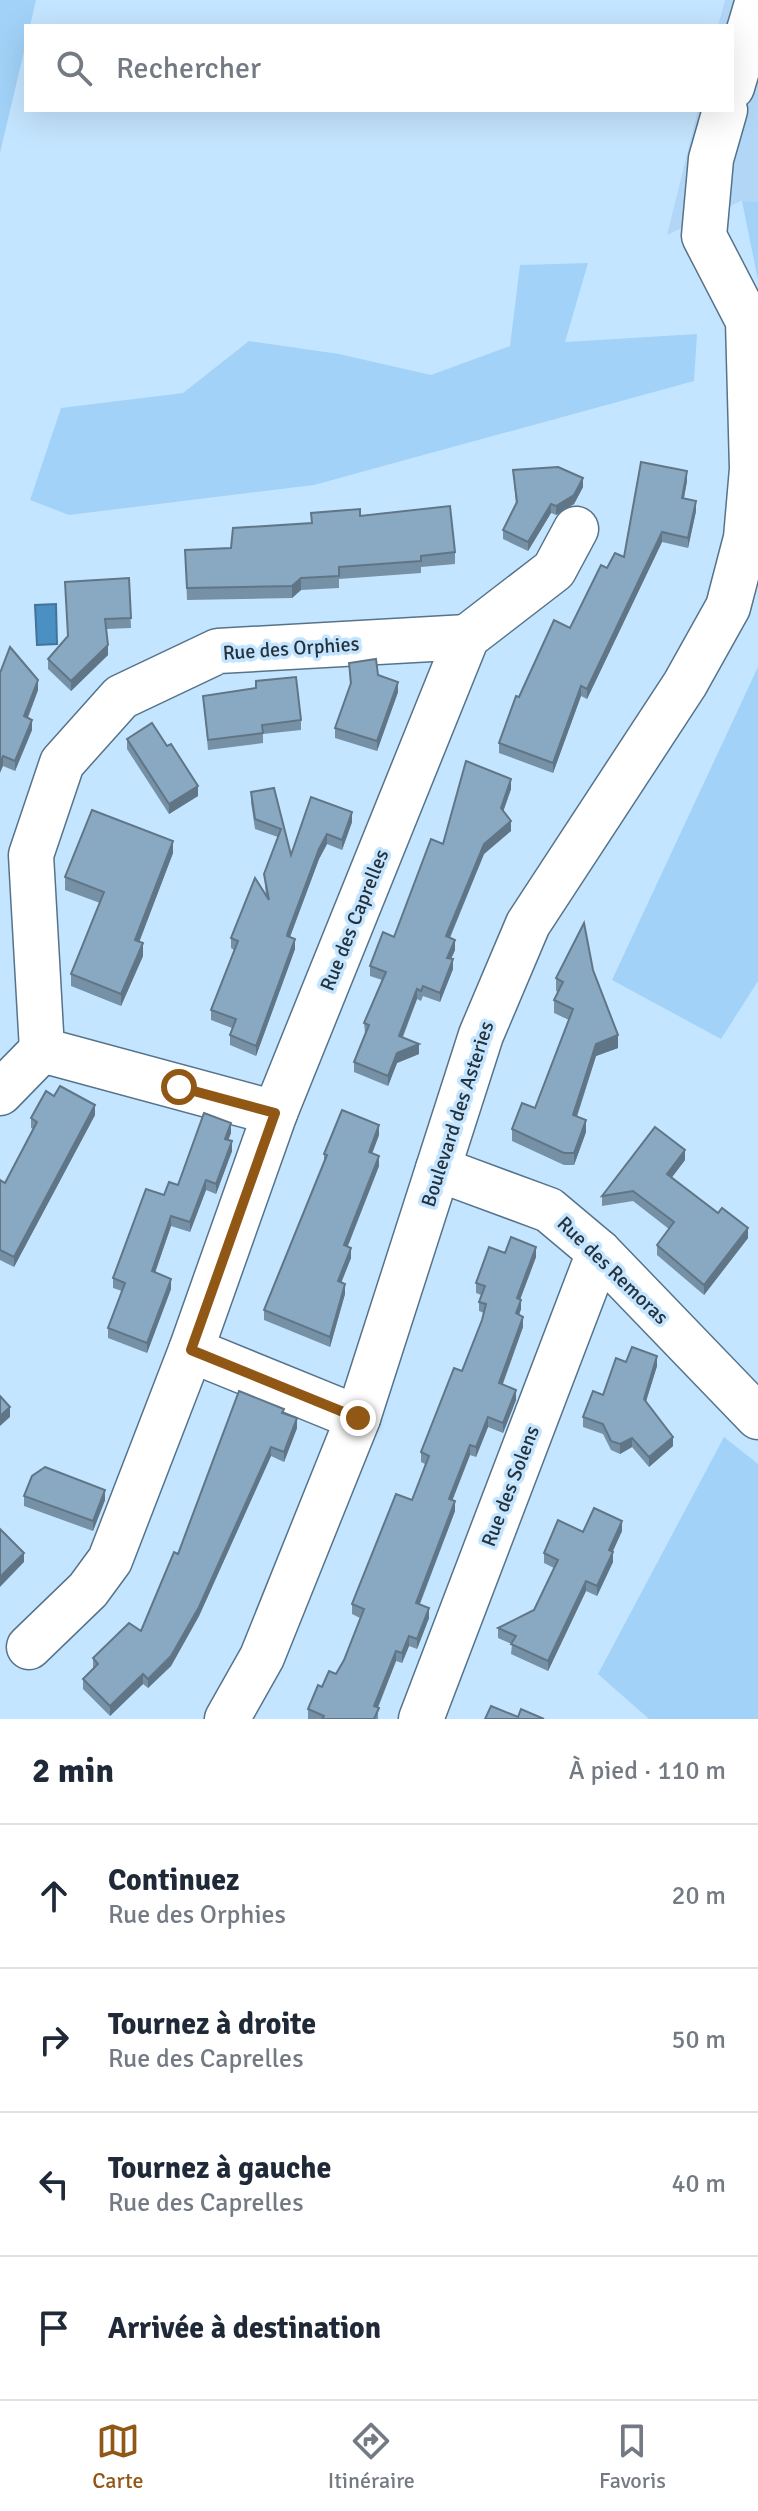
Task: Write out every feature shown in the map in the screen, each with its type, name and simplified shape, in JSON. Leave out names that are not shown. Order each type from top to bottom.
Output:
[{"type":"street","points":[[734,80],[758,0]]},
{"type":"street","name":"Boulevard des Asteries","points":[[227,1719],[262,1657],[358,1418],[481,1035],[528,924],[685,684],[728,607],[746,538],[752,469],[748,321],[704,236],[711,159],[724,112]]},
{"type":"street","points":[[467,637],[554,570],[576,529]]},
{"type":"street","name":"Rue des Orphies","points":[[42,1050],[31,855],[62,763],[121,697],[218,651],[467,637]]},
{"type":"street","name":"Rue des Caprelles","points":[[29,1647],[88,1590],[110,1560],[191,1350],[275,1113],[467,637]]},
{"type":"street","points":[[0,1093],[42,1050],[275,1113]]},
{"type":"street","name":"Rue des Remoras","points":[[438,1169],[549,1210],[599,1252],[758,1417]]},
{"type":"street","name":"Rue des Solens","points":[[421,1719],[599,1252]]},
{"type":"street","points":[[191,1350],[358,1418]]},
{"type":"shaded area","points":[[0,0],[36,0],[30,24],[24,24],[24,51],[0,153]]},
{"type":"shaded area","points":[[725,0],[758,0],[758,202],[741,201],[667,235],[698,112],[734,112],[734,24],[719,24]]},
{"type":"shaded area","points":[[742,201],[758,202],[758,280]]},
{"type":"shaded area","points":[[588,263],[565,342],[697,334],[694,381],[314,485],[69,515],[30,500],[61,408],[183,393],[249,341],[339,354],[431,375],[510,346],[520,265]]},
{"type":"shaded area","points":[[56,604],[57,644],[37,645],[35,605]]},
{"type":"shaded area","points":[[758,667],[758,981],[721,1039],[612,980]]},
{"type":"shaded area","points":[[724,1437],[758,1464],[758,1719],[649,1719],[598,1674]]},
{"type":"building","points":[[641,462],[687,471],[682,498],[696,501],[688,538],[662,532],[587,689],[581,686],[553,763],[499,743],[516,696],[519,697],[554,620],[570,628],[601,565],[607,568],[615,553],[624,557]]},
{"type":"building","points":[[558,467],[583,478],[574,495],[556,506],[551,504],[528,542],[503,530],[517,502],[513,470]]},
{"type":"building","points":[[450,506],[455,552],[421,556],[421,561],[339,567],[339,576],[301,578],[292,586],[187,588],[185,550],[231,548],[233,528],[312,523],[311,513],[360,509],[360,516]]},
{"type":"building","points":[[129,578],[131,618],[105,619],[108,645],[71,681],[48,659],[68,636],[65,582]]},
{"type":"building","points":[[10,647],[38,680],[24,716],[32,720],[15,761],[3,756],[0,763],[0,673]]},
{"type":"building","points":[[376,659],[378,675],[398,682],[377,741],[335,728],[351,683],[349,663]]},
{"type":"building","points":[[296,677],[301,720],[262,725],[263,733],[208,740],[203,696],[256,688],[256,681]]},
{"type":"building","points":[[152,723],[167,746],[171,744],[198,786],[169,804],[127,739]]},
{"type":"building","points":[[466,761],[511,779],[501,808],[511,821],[484,844],[446,936],[455,940],[447,958],[453,959],[440,993],[423,986],[421,991],[417,989],[399,1036],[419,1044],[397,1053],[388,1076],[354,1062],[369,1025],[364,1023],[386,972],[370,966],[383,932],[394,937],[431,839],[443,844]]},
{"type":"building","points":[[274,788],[291,855],[311,797],[352,812],[342,840],[327,834],[319,849],[288,932],[287,936],[295,939],[256,1046],[230,1035],[236,1019],[211,1010],[238,941],[231,938],[255,878],[269,900],[264,874],[281,829],[255,819],[251,792]]},
{"type":"building","points":[[92,810],[173,841],[135,940],[143,943],[121,994],[71,974],[104,892],[65,877]]},
{"type":"building","points":[[584,923],[593,970],[618,1035],[596,1044],[573,1115],[586,1120],[574,1153],[564,1153],[512,1129],[522,1103],[535,1108],[573,1009],[554,1000],[563,982],[556,978]]},
{"type":"building","points":[[60,1086],[95,1105],[14,1257],[0,1250],[0,1180],[5,1183],[37,1122],[31,1118],[46,1091],[54,1096]]},
{"type":"building","points":[[342,1110],[379,1125],[369,1152],[379,1156],[344,1245],[351,1248],[338,1281],[345,1284],[330,1337],[264,1310]]},
{"type":"building","points":[[204,1113],[231,1123],[225,1139],[232,1141],[216,1184],[206,1180],[190,1222],[171,1216],[152,1271],[171,1279],[147,1343],[108,1328],[125,1283],[113,1278],[146,1189],[164,1195],[169,1182],[178,1185]]},
{"type":"building","points":[[655,1127],[685,1150],[667,1174],[718,1213],[722,1208],[748,1228],[704,1285],[657,1245],[674,1222],[633,1191],[602,1196]]},
{"type":"building","points":[[511,1237],[536,1247],[517,1298],[521,1300],[516,1313],[523,1317],[499,1383],[516,1390],[503,1423],[488,1417],[476,1447],[470,1445],[449,1499],[455,1501],[416,1603],[429,1608],[417,1639],[409,1636],[402,1653],[396,1651],[374,1706],[379,1708],[374,1719],[322,1719],[324,1716],[308,1709],[318,1685],[322,1687],[329,1671],[336,1674],[344,1660],[364,1609],[352,1604],[396,1494],[412,1500],[429,1456],[421,1452],[454,1368],[462,1371],[482,1320],[486,1304],[479,1302],[485,1286],[476,1283],[489,1247],[505,1253]]},
{"type":"building","points":[[632,1347],[657,1356],[644,1399],[673,1437],[649,1457],[632,1438],[620,1444],[611,1441],[603,1424],[583,1417],[593,1391],[603,1395],[616,1358],[626,1362]]},
{"type":"building","points":[[239,1391],[284,1409],[282,1413],[297,1418],[284,1452],[271,1447],[199,1607],[171,1656],[148,1679],[143,1674],[110,1706],[83,1679],[98,1664],[93,1658],[129,1623],[141,1631],[174,1552],[178,1554]]},
{"type":"building","points":[[0,1396],[10,1407],[0,1416]]},
{"type":"building","points":[[45,1467],[105,1490],[93,1521],[24,1496],[32,1476]]},
{"type":"building","points":[[594,1508],[622,1521],[609,1550],[613,1552],[597,1586],[586,1581],[548,1661],[511,1644],[516,1636],[498,1628],[534,1610],[558,1560],[544,1553],[558,1520],[583,1532]]},
{"type":"building","points":[[0,1529],[24,1553],[0,1577]]},
{"type":"building","points":[[491,1706],[518,1717],[521,1709],[544,1719],[485,1719]]},
{"type":"route","points":[[179,1087],[275,1113],[191,1350],[358,1418]]}]
